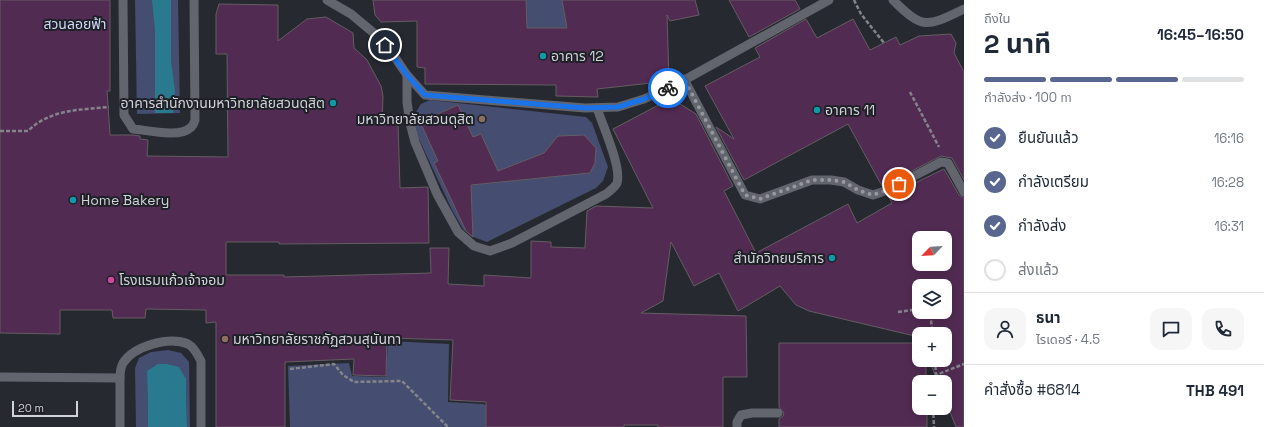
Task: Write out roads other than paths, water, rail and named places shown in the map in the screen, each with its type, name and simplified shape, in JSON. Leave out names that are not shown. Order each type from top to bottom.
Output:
[{"type":"lane","points":[[123,0],[124,115],[133,129],[171,133],[183,132],[190,128],[195,120],[194,0]]},
{"type":"lane","points":[[327,0],[351,14],[375,34],[394,56],[407,75],[425,95],[585,108],[618,107],[644,99],[684,79],[829,0]]},
{"type":"lane","points":[[893,0],[910,17],[928,23],[941,20],[964,9]]},
{"type":"lane","points":[[407,75],[410,124],[415,142],[437,194],[458,232],[474,246],[490,250],[512,243],[606,194],[616,184],[618,176],[613,152],[597,108]]},
{"type":"lane","points":[[684,79],[745,195],[760,199],[812,180],[844,182],[858,190],[872,195],[885,191],[941,162],[948,163],[964,192]]},
{"type":"lane","points":[[120,427],[120,378],[122,364],[133,352],[162,341],[188,344],[201,361],[201,427]]},
{"type":"lane","points":[[0,377],[120,378]]},
{"type":"lane","points":[[737,427],[737,422],[741,415],[752,413],[778,413]]},
{"type":"place","name":"อาคาร 12","points":[[543,56]]},
{"type":"place","name":"อาคารสำนักงานมหาวิทยาลัยสวนดุสิต","points":[[333,103]]},
{"type":"place","name":"อาคาร 11","points":[[817,110]]},
{"type":"place","name":"มหาวิทยาลัยสวนดุสิต","points":[[482,119]]},
{"type":"place","name":"Home Bakery","points":[[73,200]]},
{"type":"place","name":"สำนักวิทยบริการ","points":[[832,258]]},
{"type":"place","name":"โรงแรมแก้วเจ้าจอม","points":[[111,280]]},
{"type":"place","name":"มหาวิทยาลัยราชภัฏสวนสุนันทา","points":[[225,339]]},
{"type":"park label","name":"สวนลอยฟ้า","points":[[75,24]]}]
